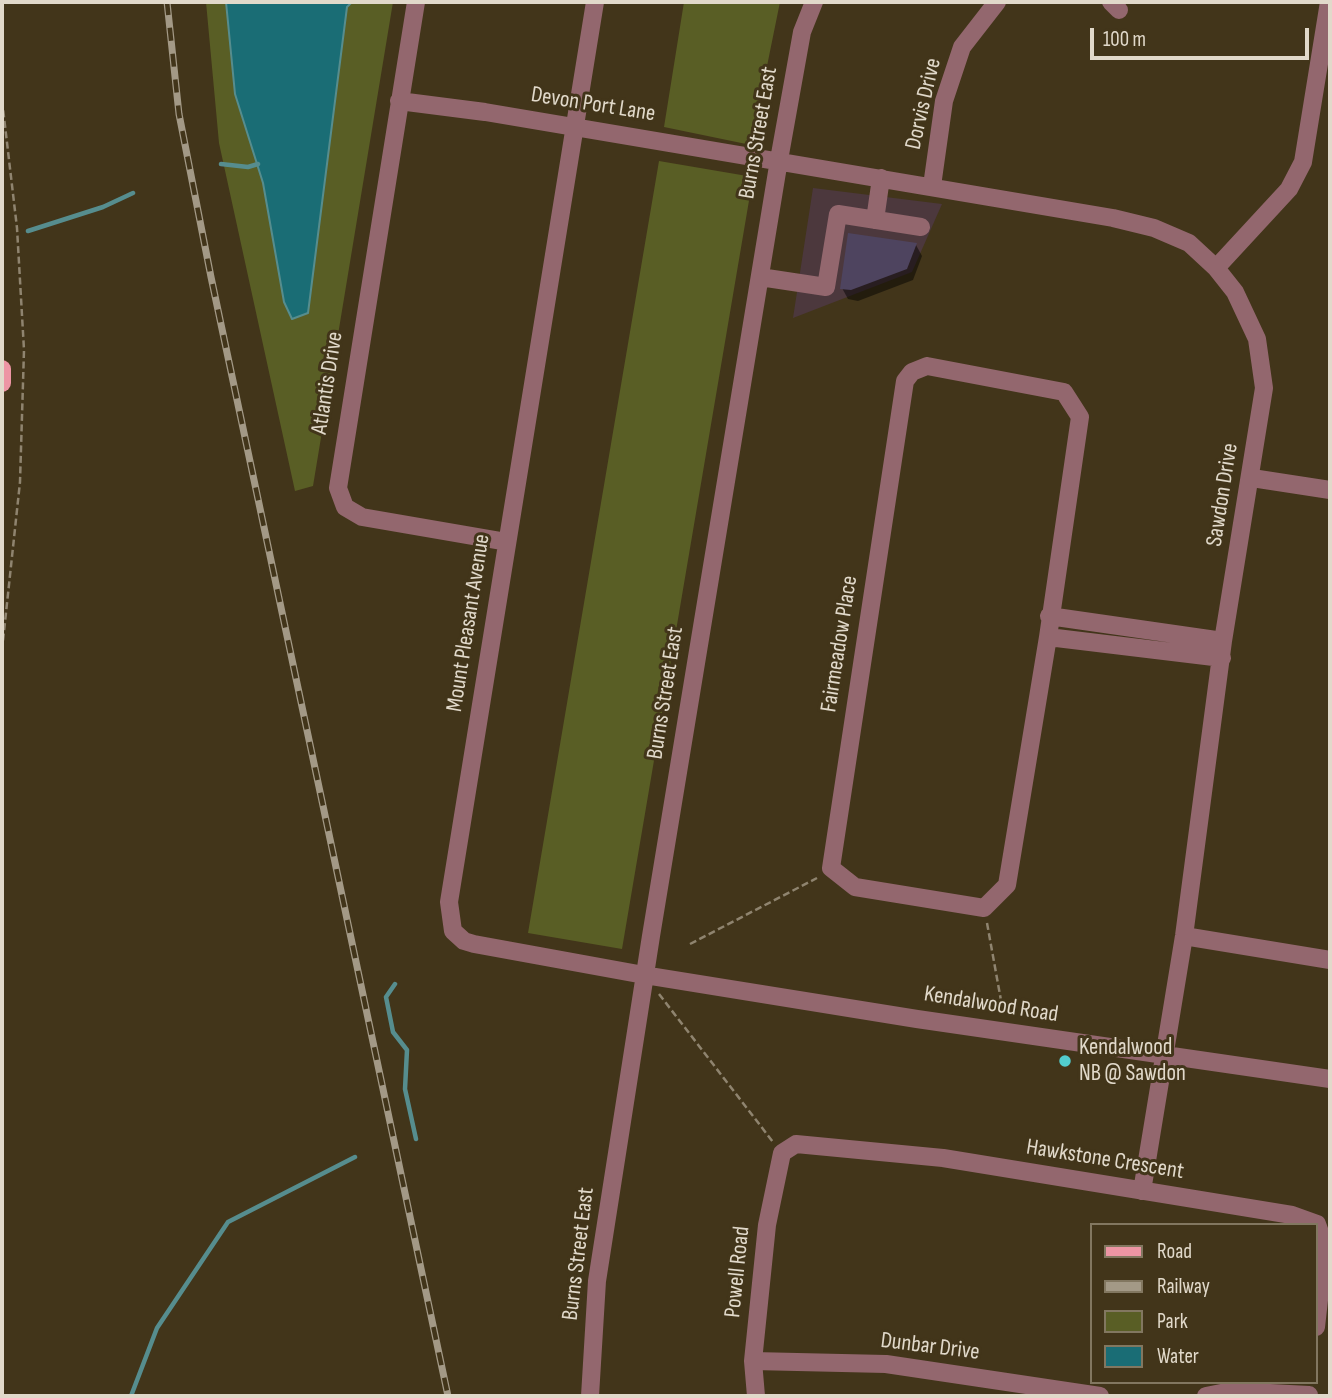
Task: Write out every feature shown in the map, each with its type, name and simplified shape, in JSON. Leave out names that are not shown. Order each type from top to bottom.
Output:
[{"type":"main road","points":[[2,369],[2,383]]},
{"type":"street","points":[[399,101],[416,2]]},
{"type":"street","name":"Mount Pleasant Avenue","points":[[595,2],[449,902],[450,926],[458,936],[474,944],[644,975]]},
{"type":"street","name":"Burns Street East","points":[[590,1396],[597,1281],[644,975],[779,160],[802,32],[814,2]]},
{"type":"street","name":"Dorvis Drive","points":[[932,186],[944,101],[962,47],[997,2]]},
{"type":"street","points":[[1216,268],[1289,189],[1303,162],[1324,67],[1329,2]]},
{"type":"street","name":"Devon Port Lane","points":[[399,101],[779,160]]},
{"type":"street","name":"Atlantis Drive","points":[[399,101],[339,469],[339,496],[345,507],[362,517],[507,542]]},
{"type":"street","name":"Sawdon Drive","points":[[779,160],[1114,218],[1154,228],[1189,243],[1216,268],[1235,292],[1257,339],[1264,388],[1252,478],[1222,650],[1184,936],[1142,1191]]},
{"type":"street","points":[[874,220],[881,178]]},
{"type":"street","points":[[760,277],[826,287],[838,214],[920,227]]},
{"type":"street","name":"Fairmeadow Place","points":[[831,867],[905,381],[912,372],[927,366],[1064,391],[1080,417],[1048,637],[1007,885],[984,908]]},
{"type":"street","points":[[1252,478],[1330,490]]},
{"type":"street","points":[[1049,616],[1222,650]]},
{"type":"street","points":[[1048,637],[1222,650]]},
{"type":"street","points":[[831,867],[855,887],[984,908]]},
{"type":"street","points":[[1184,936],[1330,961]]},
{"type":"street","name":"Kendalwood Road","points":[[644,975],[1164,1056],[1330,1079]]},
{"type":"street","name":"Hawkstone Crescent","points":[[782,1153],[796,1144],[943,1158],[1292,1215],[1314,1223]]},
{"type":"street","name":"Powell Road","points":[[756,1396],[753,1361],[767,1225],[782,1153]]},
{"type":"street","name":"Hawkstone Crescent","points":[[1318,1227],[1325,1246],[1318,1308]]},
{"type":"street","name":"Dunbar Drive","points":[[753,1361],[886,1364],[1100,1396]]},
{"type":"street","points":[[1206,1396],[1231,1391],[1309,1396]]},
{"type":"path","points":[[690,944],[818,878],[831,867]]},
{"type":"path","points":[[984,908],[1002,1006]]},
{"type":"path","points":[[644,975],[782,1153]]},
{"type":"shaded area","points":[[813,188],[942,204],[912,272],[793,318]]},
{"type":"green space","points":[[206,2],[393,2],[313,486],[295,491],[219,143]]},
{"type":"green space","points":[[684,2],[780,2],[751,145],[664,127]]},
{"type":"green space","points":[[659,161],[753,177],[622,949],[528,933]]},
{"type":"water","points":[[226,2],[352,2],[347,7],[308,313],[292,319],[284,302],[263,183],[235,94]]},
{"type":"building","points":[[848,233],[917,243],[907,269],[851,290],[840,289]]},
{"type":"waterway","points":[[221,164],[248,167],[258,164]]},
{"type":"waterway","points":[[28,231],[103,207],[133,193]]},
{"type":"waterway","points":[[395,984],[386,997],[393,1032],[407,1050],[405,1089],[416,1139]]},
{"type":"waterway","points":[[131,1396],[157,1328],[228,1222],[355,1157]]},
{"type":"railway","points":[[167,2],[179,114],[211,277],[448,1396]]},
{"type":"place","name":"Kendalwood NB @ Sawdon","points":[[1065,1061]]}]
